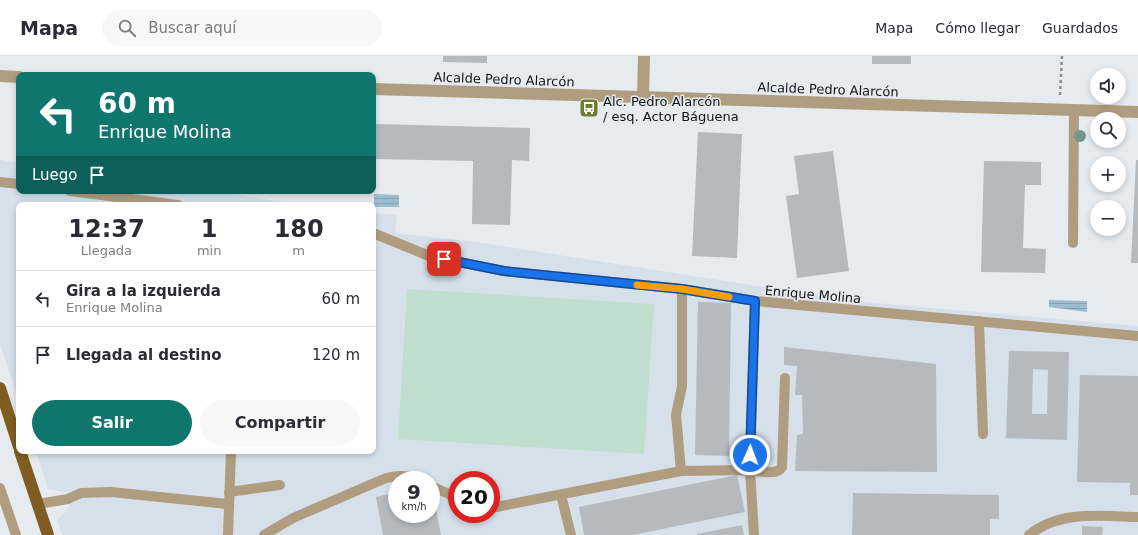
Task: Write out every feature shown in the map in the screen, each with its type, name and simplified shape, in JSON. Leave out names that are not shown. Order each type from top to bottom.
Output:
[{"type":"main road","points":[[0,388],[16,438]]},
{"type":"main road","points":[[21,454],[48,535]]},
{"type":"street","points":[[643,97],[644,56]]},
{"type":"street","points":[[0,76],[16,77]]},
{"type":"street","name":"Alcalde Pedro Alarcón","points":[[376,89],[1138,112]]},
{"type":"lane","points":[[1073,243],[1074,110]]},
{"type":"lane","points":[[0,182],[16,184]]},
{"type":"lane","points":[[93,194],[155,202]]},
{"type":"lane","name":"Enrique Molina","points":[[376,234],[430,256],[504,271],[682,289],[755,301],[1138,336]]},
{"type":"lane","points":[[681,471],[676,415],[682,386],[682,289]]},
{"type":"lane","points":[[754,535],[750,470],[755,301]]},
{"type":"lane","points":[[979,322],[983,434]]},
{"type":"lane","points":[[500,506],[681,471],[750,470],[776,472],[782,467],[785,378]]},
{"type":"lane","points":[[228,535],[231,454]]},
{"type":"lane","points":[[264,535],[293,518],[388,478]]},
{"type":"lane","points":[[229,492],[280,485]]},
{"type":"lane","points":[[0,488],[16,535]]},
{"type":"lane","points":[[38,504],[68,498],[81,493],[111,492],[228,504]]},
{"type":"lane","points":[[561,495],[571,535]]},
{"type":"lane","points":[[1029,535],[1038,528],[1063,518],[1082,515],[1138,517]]},
{"type":"path","points":[[1060,109],[1062,56]]},
{"type":"shaded area","points":[[0,160],[16,163],[16,194],[230,194],[285,202],[16,202],[16,392],[0,344]]},
{"type":"shaded area","points":[[376,213],[397,215],[395,233],[476,242],[854,301],[1138,326],[1138,535],[62,535],[57,520],[70,506],[66,492],[48,489],[37,454],[376,454]]},
{"type":"green space","points":[[407,289],[654,304],[644,454],[398,439]]},
{"type":"water","points":[[374,194],[399,195],[399,207],[376,207],[376,202],[374,202]]},
{"type":"water","points":[[1049,300],[1087,301],[1087,312],[1049,307]]},
{"type":"building","points":[[443,56],[487,56],[487,63],[443,62]]},
{"type":"building","points":[[872,56],[911,56],[911,64],[872,64]]},
{"type":"building","points":[[376,124],[530,128],[529,161],[512,160],[510,225],[472,224],[473,161],[376,159]]},
{"type":"building","points":[[698,132],[742,134],[737,258],[692,256]]},
{"type":"building","points":[[833,151],[849,271],[797,278],[786,196],[799,194],[794,156]]},
{"type":"building","points":[[1136,160],[1138,160],[1138,263],[1131,263]]},
{"type":"building","points":[[984,161],[1041,162],[1041,185],[1025,185],[1023,248],[1046,249],[1045,273],[981,272]]},
{"type":"building","points":[[698,302],[731,303],[729,456],[695,455]]},
{"type":"building","points":[[784,347],[936,364],[937,472],[795,471],[797,435],[803,434],[802,395],[795,395],[797,366],[784,365]]},
{"type":"building","points":[[1009,351],[1069,352],[1067,440],[1006,438]],"holes":[[[1033,369],[1048,370],[1047,414],[1032,414]]]},
{"type":"building","points":[[1080,375],[1138,376],[1138,495],[1130,495],[1130,483],[1077,482]]},
{"type":"building","points":[[737,475],[745,512],[633,535],[584,535],[579,507]]},
{"type":"building","points":[[853,493],[999,495],[999,519],[990,519],[990,535],[852,535]]},
{"type":"building","points":[[388,494],[388,523],[439,523],[441,535],[383,535],[376,497]]},
{"type":"building","points":[[742,525],[744,535],[697,535],[697,534]]},
{"type":"building","points":[[1082,526],[1103,527],[1102,535],[1082,535]]},
{"type":"slow traffic","points":[[637,285],[682,289],[729,297]]},
{"type":"place","name":"Alc. Pedro Alarcón / esq. Actor Báguena","points":[[589,108]]},
{"type":"route","points":[[444,259],[504,271],[682,289],[755,301],[750,455]]}]
